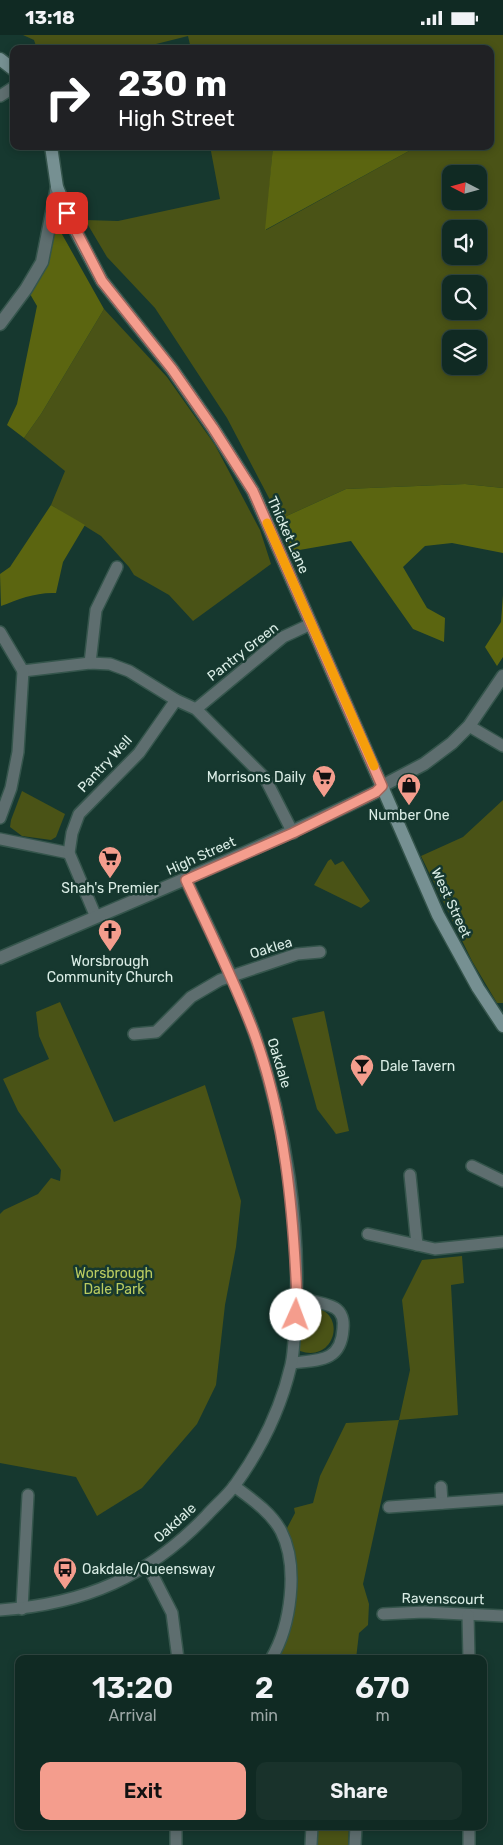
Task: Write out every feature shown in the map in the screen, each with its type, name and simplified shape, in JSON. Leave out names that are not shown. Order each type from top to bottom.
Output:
[{"type":"main road","points":[[0,59],[10,68]]},
{"type":"main road","name":"Thicket Lane","points":[[52,150],[57,187],[73,225],[102,281],[172,369],[248,483],[382,786]]},
{"type":"main road","name":"West Street","points":[[382,786],[450,939],[478,989],[503,1026]]},
{"type":"street","points":[[1,321],[42,262],[57,187]]},
{"type":"street","points":[[90,663],[96,610],[117,567]]},
{"type":"street","name":"Pantry Green","points":[[196,709],[283,637],[311,623]]},
{"type":"street","points":[[0,633],[23,671],[18,752],[12,787],[0,818]]},
{"type":"street","points":[[23,671],[90,663],[110,665],[129,671],[176,700],[196,709],[265,778],[293,833]]},
{"type":"street","name":"High Street","points":[[0,958],[293,833],[376,792],[382,786],[424,764],[452,743],[470,726],[503,676]]},
{"type":"street","name":"Pantry Well","points":[[69,853],[72,833],[79,814],[139,753],[176,700]]},
{"type":"street","points":[[470,726],[503,746]]},
{"type":"street","points":[[0,839],[69,853],[96,917]]},
{"type":"street","name":"Oakdale","points":[[0,1610],[22,1609],[70,1599],[100,1590],[148,1566],[192,1530],[234,1486],[258,1449],[277,1409],[292,1363],[297,1298],[291,1195],[275,1103],[254,1034],[231,976],[186,880]]},
{"type":"street","name":"Oaklea","points":[[134,1034],[156,1032],[191,997],[220,980],[297,954],[320,952]]},
{"type":"street","points":[[472,1166],[503,1181]]},
{"type":"street","points":[[410,1175],[417,1245]]},
{"type":"street","points":[[368,1234],[435,1249],[503,1242]]},
{"type":"street","points":[[292,1363],[321,1359],[332,1355],[338,1350],[344,1325],[342,1315],[337,1309],[297,1298]]},
{"type":"street","points":[[234,1486],[267,1513],[281,1531],[289,1557],[291,1583],[288,1615],[273,1655]]},
{"type":"street","points":[[441,1487],[442,1503]]},
{"type":"street","points":[[22,1609],[28,1495]]},
{"type":"street","points":[[389,1507],[503,1499]]},
{"type":"street","points":[[148,1566],[172,1613],[177,1655]]},
{"type":"street","name":"Ravenscourt","points":[[383,1614],[424,1613],[503,1616]]},
{"type":"street","points":[[468,1615],[469,1655]]},
{"type":"street","points":[[176,1830],[176,1845]]},
{"type":"street","points":[[311,1845],[312,1830]]},
{"type":"street","points":[[355,1845],[356,1830]]},
{"type":"street","points":[[468,1845],[469,1830]]},
{"type":"green space","points":[[23,35],[503,35],[503,488],[465,484],[346,489],[280,519],[227,418],[155,308],[107,257],[85,220],[118,221],[220,199],[211,150],[273,150],[266,230],[411,150],[494,150],[494,45],[190,45],[188,36],[152,45],[36,45],[34,40]]},
{"type":"green space","points":[[273,150],[411,150],[265,230]]},
{"type":"green space","points":[[54,220],[104,309],[41,414],[24,438],[7,425],[17,404],[37,306],[30,294],[48,264]]},
{"type":"green space","points":[[104,309],[167,377],[215,445],[260,530],[271,564],[193,621],[169,595],[134,575],[101,536],[51,505],[65,471],[24,438],[41,414]]},
{"type":"green space","points":[[465,484],[503,488],[503,553],[452,543],[425,546],[403,567],[427,608],[445,618],[444,642],[413,629],[351,541],[288,552],[280,519],[346,489]]},
{"type":"green space","points":[[51,505],[85,525],[63,562],[56,593],[35,595],[1,606],[0,574],[10,567]]},
{"type":"green space","points":[[503,595],[503,657],[497,666],[485,647],[501,622]]},
{"type":"green space","points":[[22,791],[65,814],[56,837],[51,840],[22,836],[10,827]]},
{"type":"green space","points":[[503,800],[503,1003],[497,1003],[472,961],[421,856],[463,837]]},
{"type":"green space","points":[[331,859],[335,865],[343,861],[370,901],[361,908],[314,885]]},
{"type":"green space","name":"Worsbrough Dale Park","points":[[60,1002],[114,1122],[205,1085],[241,1201],[236,1247],[225,1305],[216,1385],[197,1424],[142,1488],[97,1516],[76,1477],[0,1463],[0,1214],[4,1210],[38,1194],[51,1178],[60,1181],[61,1170],[18,1111],[3,1079],[49,1059],[39,1036],[36,1012]]},
{"type":"green space","points":[[324,1011],[349,1131],[336,1134],[317,1109],[292,1018]]},
{"type":"green space","points":[[462,1256],[464,1283],[451,1285],[458,1415],[399,1420],[410,1370],[402,1300],[422,1260]]},
{"type":"green space","points":[[307,1306],[321,1309],[329,1316],[333,1325],[333,1334],[329,1343],[322,1350],[312,1353],[300,1351],[299,1346],[302,1308]]},
{"type":"green space","points":[[399,1420],[363,1584],[369,1604],[368,1625],[359,1633],[356,1655],[277,1655],[286,1636],[286,1530],[295,1513],[294,1508],[313,1503],[320,1476],[346,1423]]},
{"type":"green space","points":[[314,1830],[349,1830],[348,1845],[314,1845]]},
{"type":"slow traffic","points":[[267,523],[374,766]]},
{"type":"place","name":"Morrisons Daily","points":[[324,798]]},
{"type":"place","name":"Number One","points":[[409,806]]},
{"type":"place","name":"Shah's Premier","points":[[110,879]]},
{"type":"place","name":"Worsbrough Community Church","points":[[110,952]]},
{"type":"place","name":"Dale Tavern","points":[[362,1087]]},
{"type":"place","name":"Oakdale/Queensway","points":[[65,1590]]},
{"type":"route","points":[[67,213],[102,281],[172,369],[213,428],[253,491],[382,786],[376,792],[293,833],[186,880],[231,976],[254,1034],[275,1103],[291,1195],[295,1243],[296,1315]]}]
